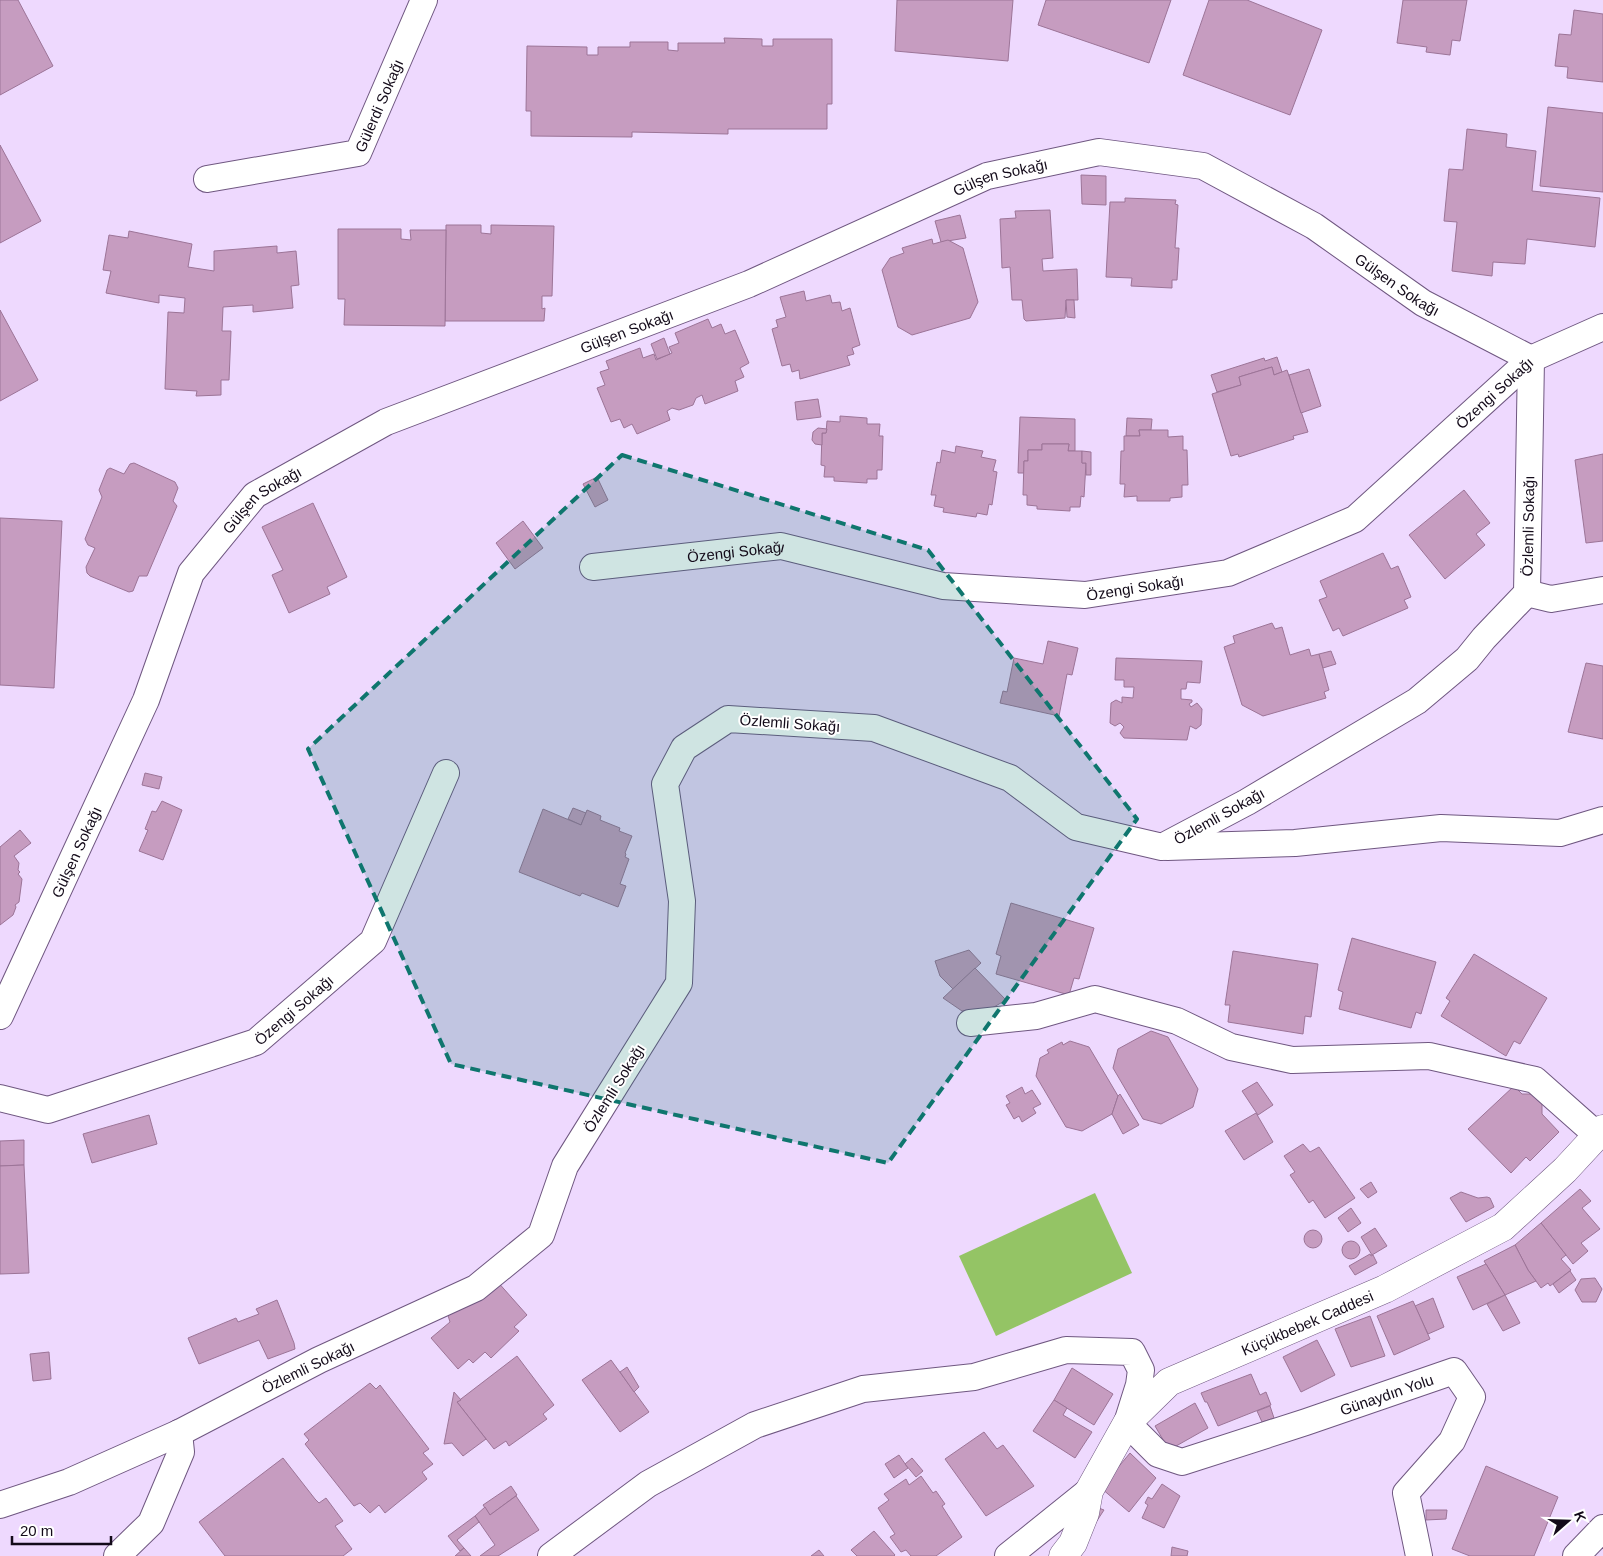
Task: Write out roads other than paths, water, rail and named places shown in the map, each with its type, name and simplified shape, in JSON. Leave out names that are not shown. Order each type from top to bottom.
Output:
[{"type":"street","name":"Gülerdi Sokağı","points":[[207,179],[358,153],[424,0]]},
{"type":"street","name":"Gülşen Sokağı","points":[[0,1016],[146,700],[191,573],[255,495],[386,422],[749,284],[987,176],[1098,152],[1203,166],[1314,226],[1423,303],[1531,359]]},
{"type":"street","name":"Özengi Sokağı","points":[[593,567],[781,546],[943,586],[990,589],[1085,594],[1228,573],[1356,518],[1531,359],[1603,327]]},
{"type":"street","name":"Özlemli Sokağı","points":[[0,1505],[69,1482],[179,1433],[319,1360],[476,1288],[541,1235],[565,1166],[679,983],[682,901],[665,784],[684,748],[728,719],[874,728],[1010,778],[1076,827],[1162,847],[1247,802],[1417,701],[1467,659],[1484,638],[1527,593],[1531,359]]},
{"type":"street","points":[[1527,593],[1551,599],[1603,590]]},
{"type":"street","name":"Özengi Sokağı","points":[[0,1098],[48,1110],[256,1042],[373,941],[446,773]]},
{"type":"street","points":[[1162,847],[1295,843],[1441,828],[1560,833],[1603,820]]},
{"type":"street","points":[[970,1023],[1036,1016],[1094,999],[1177,1021],[1231,1047],[1292,1060],[1429,1056],[1535,1080],[1600,1132]]},
{"type":"street","name":"Küçükbebek Caddesi","points":[[1063,1556],[1072,1543],[1085,1514],[1088,1491],[1127,1423],[1169,1382],[1385,1289],[1502,1227],[1565,1170],[1600,1132]]},
{"type":"street","points":[[551,1556],[648,1484],[755,1425],[863,1389],[974,1378],[1066,1350],[1132,1352],[1141,1370],[1139,1385],[1127,1423]]},
{"type":"street","name":"Günaydın Yolu","points":[[1127,1423],[1158,1454],[1182,1462],[1454,1372],[1472,1397],[1452,1441],[1406,1493],[1419,1556]]},
{"type":"street","points":[[117,1556],[151,1523],[181,1452],[179,1433]]},
{"type":"street","points":[[1008,1556],[1088,1491]]},
{"type":"street","points":[[1576,1556],[1603,1528]]}]
